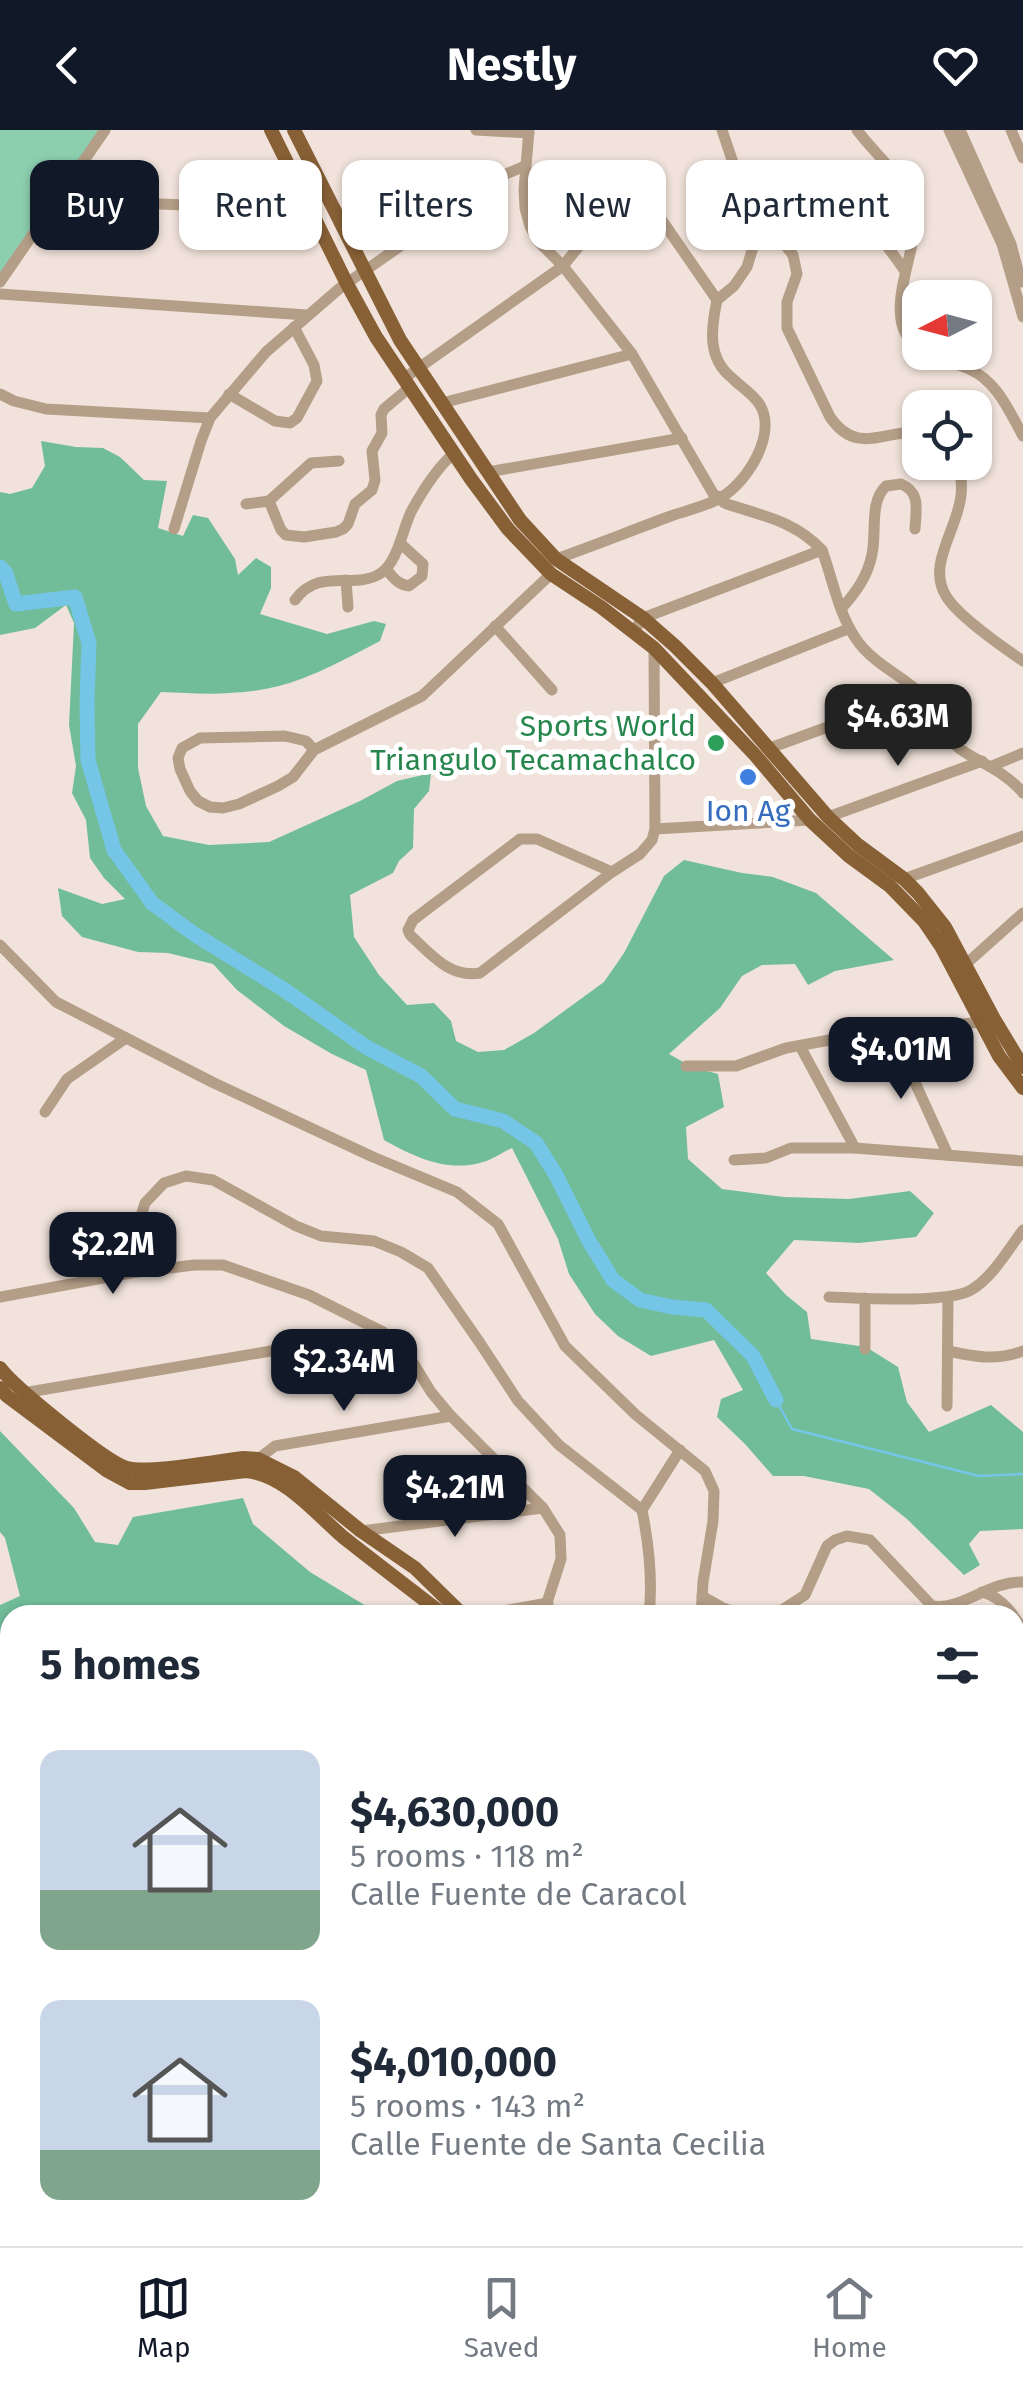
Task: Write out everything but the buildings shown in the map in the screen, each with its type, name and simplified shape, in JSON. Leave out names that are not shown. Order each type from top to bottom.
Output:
[{"type":"main road","points":[[270,130],[285,160]]},
{"type":"main road","points":[[294,130],[417,368],[554,567],[644,618],[712,682],[828,817],[904,879],[946,927],[1023,1067]]},
{"type":"main road","points":[[322,235],[346,284],[406,384],[508,529],[654,648],[810,820],[890,886],[924,921],[999,1056],[1023,1088]]},
{"type":"main road","points":[[0,1368],[110,1461],[129,1469],[243,1458],[258,1459],[294,1477],[362,1532],[416,1568],[453,1605]]},
{"type":"main road","points":[[3,1392],[106,1470],[130,1483],[258,1472],[280,1483],[431,1605]]},
{"type":"street","points":[[84,160],[105,130]]},
{"type":"street","points":[[476,130],[529,132],[525,208],[537,240],[632,354],[714,495],[722,497]]},
{"type":"street","points":[[722,130],[732,160]]},
{"type":"street","points":[[857,130],[906,187],[914,207],[915,226],[904,280]]},
{"type":"street","points":[[949,130],[1012,243],[1023,317]]},
{"type":"street","points":[[960,130],[1012,243],[1023,290]]},
{"type":"street","points":[[1010,130],[1023,158]]},
{"type":"street","points":[[174,529],[210,418],[266,352],[364,270],[501,176],[526,166]]},
{"type":"street","points":[[269,502],[286,536],[344,530],[355,504],[367,495],[375,480],[372,450],[382,433],[380,420],[384,409],[417,368],[562,266],[605,214],[627,205],[653,211],[717,300]]},
{"type":"street","points":[[0,282],[30,239]]},
{"type":"street","points":[[314,750],[306,741],[285,736],[200,738],[182,748],[178,758],[190,791],[210,807],[223,808],[278,786],[307,762],[314,750],[422,696],[554,567],[722,497],[752,464],[762,446],[766,425],[763,412],[756,399],[716,360],[712,330],[717,300],[747,268],[752,250]]},
{"type":"street","points":[[789,250],[797,274],[787,302],[786,328],[838,430],[852,438],[868,440],[902,433]]},
{"type":"street","points":[[891,250],[905,271]]},
{"type":"street","points":[[1016,262],[1023,250]]},
{"type":"street","points":[[0,294],[306,315]]},
{"type":"street","points":[[902,294],[902,325]]},
{"type":"street","points":[[229,394],[275,422],[290,423],[296,418],[314,389],[317,372],[294,327]]},
{"type":"street","points":[[442,403],[632,354]]},
{"type":"street","points":[[974,370],[1004,399],[1023,436]]},
{"type":"street","points":[[0,394],[46,409],[210,418]]},
{"type":"street","points":[[488,472],[682,438]]},
{"type":"street","points":[[295,600],[312,584],[370,578],[386,569],[412,510],[454,453]]},
{"type":"street","points":[[246,504],[269,502],[311,463],[339,461]]},
{"type":"street","points":[[960,480],[960,507],[939,564],[942,589],[952,604],[1023,661]]},
{"type":"street","points":[[842,608],[866,574],[872,554],[877,498],[882,489],[896,483],[913,491],[915,529]]},
{"type":"street","points":[[722,497],[727,504],[786,522],[822,550],[848,629],[864,649],[921,693],[934,708],[950,740],[1014,782],[1023,794]]},
{"type":"street","points":[[386,569],[404,586],[422,576],[423,564],[400,543]]},
{"type":"street","points":[[634,631],[644,618],[822,550]]},
{"type":"street","points":[[346,580],[348,608]]},
{"type":"street","points":[[496,626],[552,690]]},
{"type":"street","points":[[712,682],[848,629]]},
{"type":"street","points":[[612,872],[537,838],[520,840],[413,920],[410,935],[450,971],[480,973],[640,854],[652,840],[654,648]]},
{"type":"street","points":[[770,748],[921,693]]},
{"type":"street","points":[[828,817],[1023,752]]},
{"type":"street","points":[[655,829],[810,820]]},
{"type":"street","points":[[904,879],[1023,836]]},
{"type":"street","points":[[966,964],[1023,913]]},
{"type":"street","points":[[0,945],[56,1002],[355,1149],[457,1192],[498,1224],[565,1346],[636,1416],[705,1471],[714,1491],[702,1605]]},
{"type":"street","points":[[686,1066],[736,1066],[786,1048],[834,1039],[980,1022]]},
{"type":"street","points":[[892,1032],[948,1156]]},
{"type":"street","points":[[44,1112],[67,1079],[126,1038]]},
{"type":"street","points":[[800,1046],[855,1148]]},
{"type":"street","points":[[734,1160],[766,1158],[791,1148],[855,1148],[1023,1161]]},
{"type":"street","points":[[130,1273],[145,1202],[164,1184],[186,1176],[214,1180],[321,1236],[374,1241],[428,1268],[518,1401],[559,1445],[642,1510],[650,1553],[650,1605]]},
{"type":"street","points":[[829,1297],[948,1298],[971,1290],[1023,1230]]},
{"type":"street","points":[[0,1297],[130,1273],[194,1264],[223,1265],[309,1296],[383,1332],[408,1356],[451,1416],[543,1508],[560,1535],[561,1559],[546,1605]]},
{"type":"street","points":[[864,1298],[865,1348]]},
{"type":"street","points":[[948,1298],[948,1406]]},
{"type":"street","points":[[3,1392],[25,1393],[383,1332]]},
{"type":"street","points":[[948,1350],[985,1359],[1006,1358],[1023,1351]]},
{"type":"street","points":[[258,1459],[276,1446],[451,1416]]},
{"type":"street","points":[[642,1510],[680,1450]]},
{"type":"street","points":[[362,1532],[543,1508]]},
{"type":"street","points":[[790,1605],[805,1595],[827,1546],[847,1536],[870,1540],[931,1605]]},
{"type":"street","points":[[953,1605],[996,1585],[1023,1582]]},
{"type":"street","points":[[982,1592],[1005,1605]]},
{"type":"street","points":[[702,1596],[718,1605]]},
{"type":"green space","points":[[0,130],[104,130],[83,160],[30,160],[30,237],[0,280]]},
{"type":"green space","points":[[41,441],[103,448],[120,457],[144,480],[167,481],[158,528],[183,536],[193,515],[208,518],[235,559],[238,575],[256,558],[271,567],[271,588],[260,614],[327,634],[374,621],[386,624],[380,641],[292,682],[235,693],[161,692],[138,724],[138,768],[146,806],[163,836],[209,845],[269,842],[397,781],[431,773],[429,791],[414,809],[413,848],[393,873],[350,895],[354,937],[379,975],[407,1005],[434,1003],[451,1021],[456,1041],[478,1052],[504,1050],[604,982],[624,953],[664,876],[684,860],[773,877],[816,893],[894,960],[835,971],[808,985],[795,964],[762,965],[742,976],[720,1008],[669,1054],[692,1067],[718,1074],[724,1107],[686,1127],[688,1159],[722,1189],[784,1197],[849,1199],[910,1191],[934,1213],[916,1237],[859,1243],[794,1240],[766,1273],[807,1312],[811,1339],[866,1347],[898,1367],[907,1402],[929,1432],[991,1405],[1023,1432],[1023,1529],[980,1531],[969,1544],[980,1565],[964,1575],[907,1519],[869,1489],[804,1476],[773,1476],[717,1417],[721,1399],[743,1390],[714,1340],[651,1356],[618,1336],[595,1314],[569,1274],[558,1239],[512,1148],[483,1162],[457,1166],[432,1162],[395,1146],[384,1140],[366,1070],[284,1026],[237,990],[213,964],[168,953],[138,952],[82,937],[62,916],[58,888],[102,904],[125,899],[90,858],[86,820],[72,793],[76,766],[69,725],[74,623],[66,605],[35,628],[0,635],[0,492],[10,494],[32,488],[45,466]]},
{"type":"green space","points":[[0,1431],[74,1508],[95,1542],[118,1545],[133,1517],[243,1498],[253,1524],[310,1572],[364,1605],[0,1605],[20,1596],[0,1532]]},
{"type":"waterway","points":[[0,567],[16,604],[75,597],[89,643],[88,760],[114,850],[152,903],[366,1047],[421,1076],[455,1109],[503,1121],[536,1143],[613,1280],[640,1300],[706,1310],[753,1356],[776,1400]]},
{"type":"waterway","points":[[776,1400],[792,1429],[979,1476],[1023,1474]]},
{"type":"place","name":"Sports World Triangulo Tecamachalco","points":[[716,743]]},
{"type":"place","name":"Ion Ag","points":[[748,777]]}]
